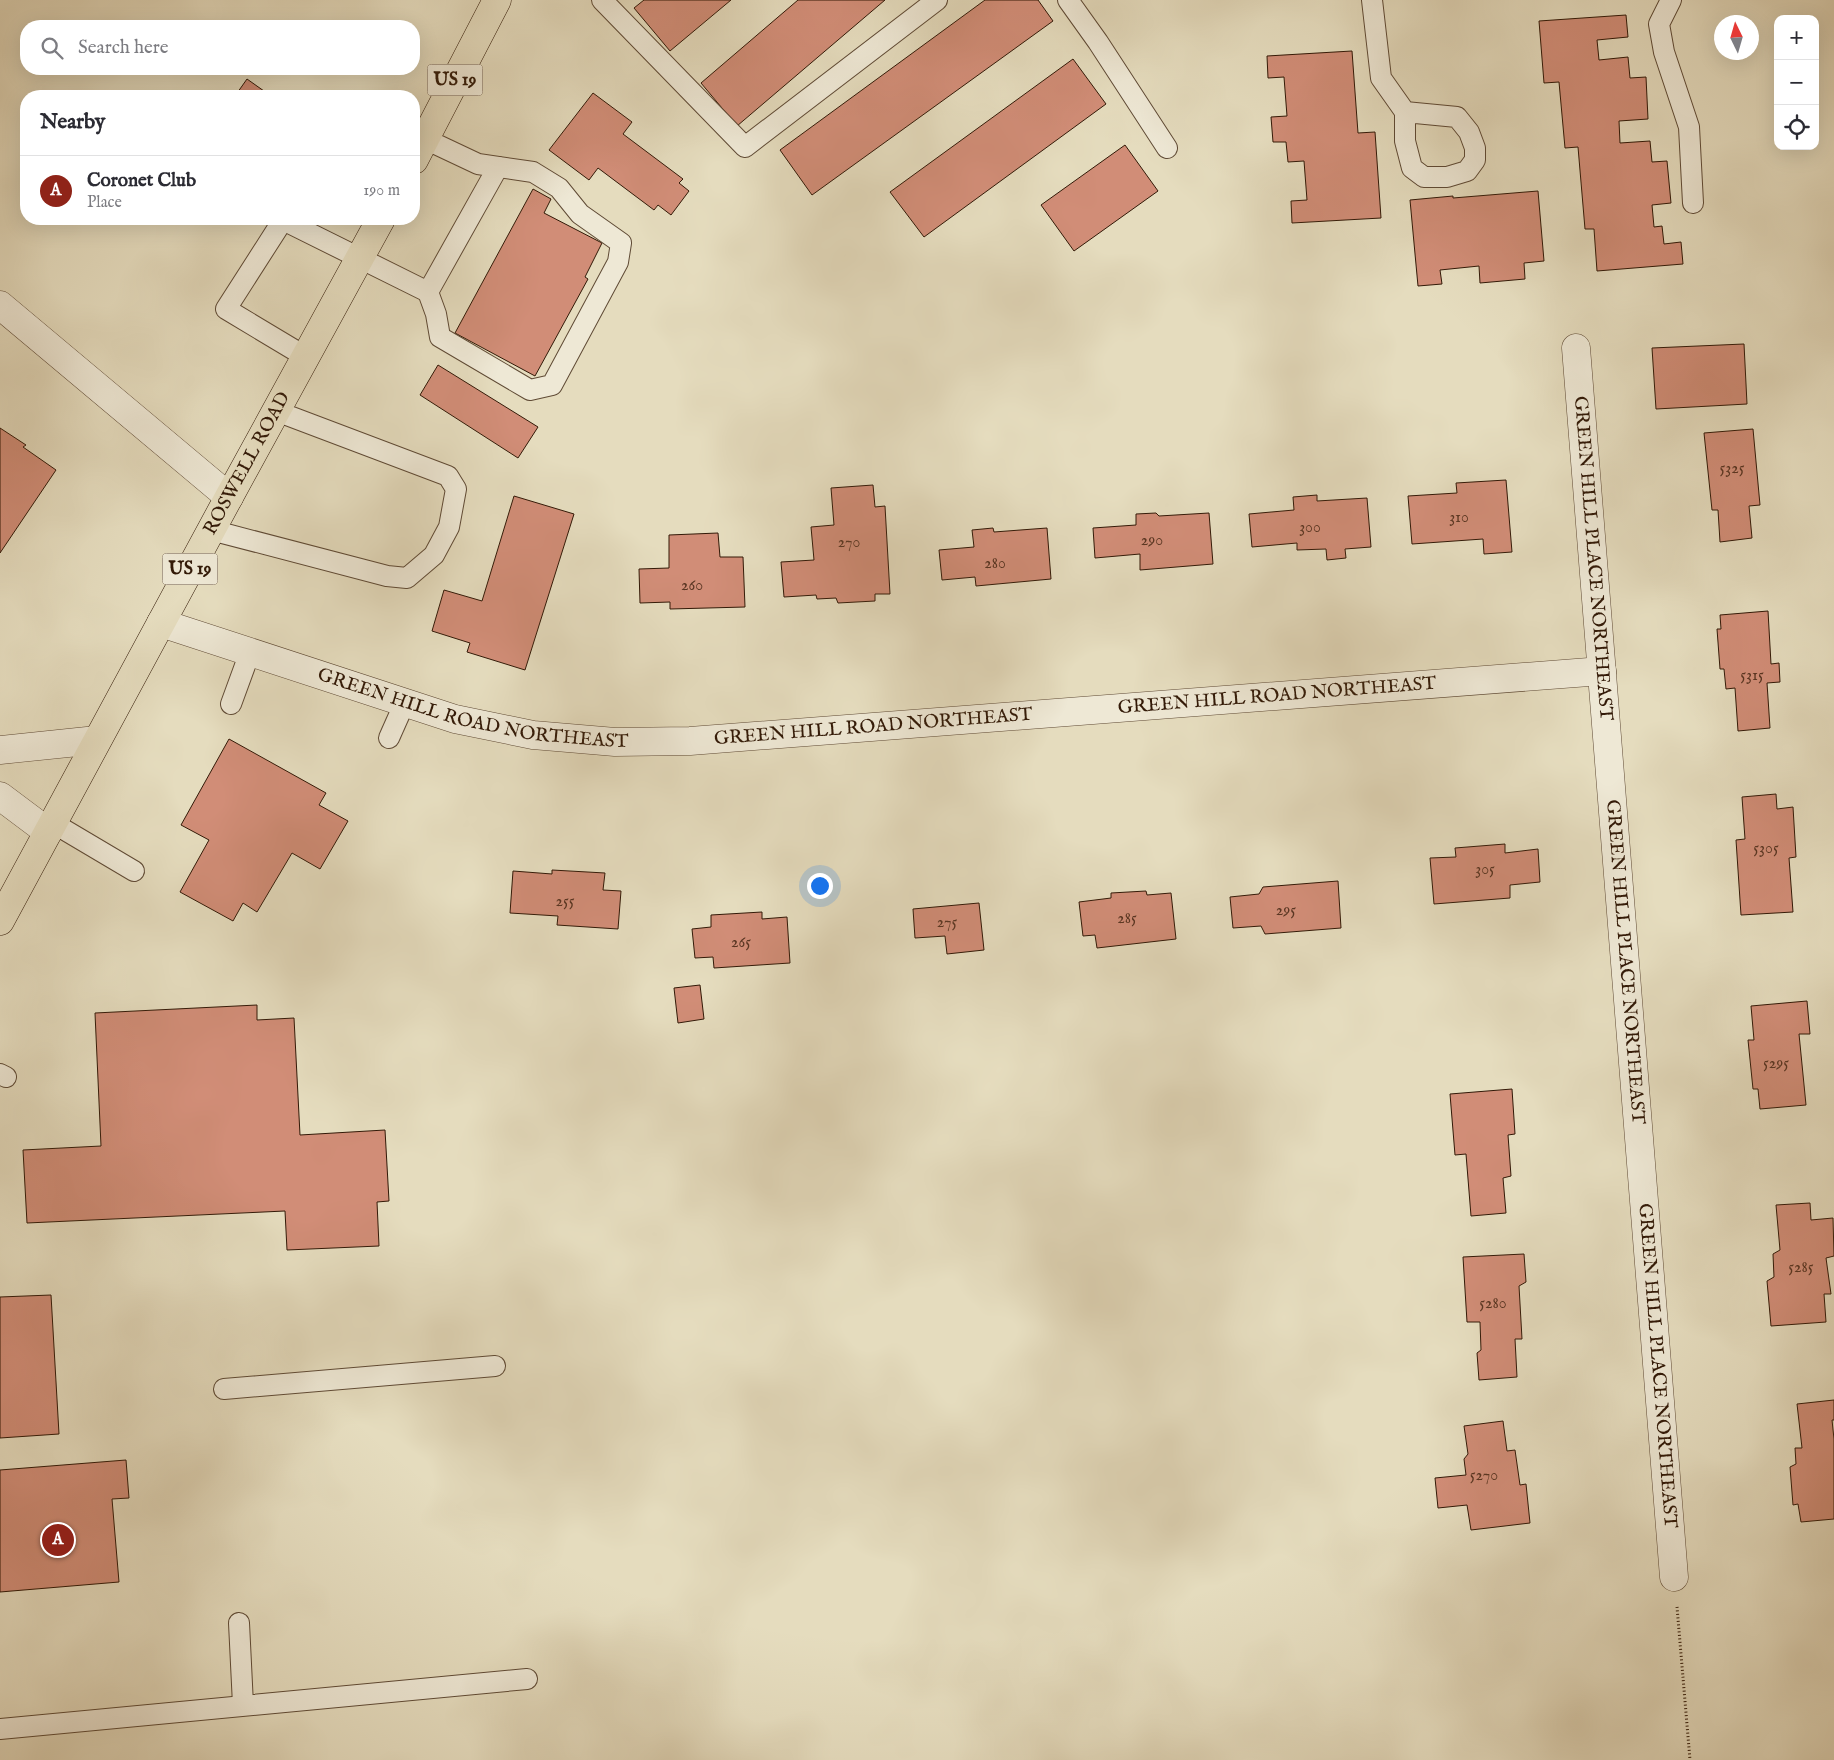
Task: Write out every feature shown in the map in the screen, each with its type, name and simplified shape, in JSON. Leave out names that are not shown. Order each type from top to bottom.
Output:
[{"type":"main road","name":"US 19","points":[[420,147],[497,0]]},
{"type":"main road","name":"ROSWELL ROAD","points":[[0,921],[379,225]]},
{"type":"street","points":[[0,305],[229,497]]},
{"type":"street","name":"GREEN HILL PLACE NORTHEAST","points":[[1576,348],[1674,1577]]},
{"type":"street","name":"GREEN HILL ROAD NORTHEAST","points":[[161,623],[455,719],[533,735],[615,742],[690,741],[1602,671]]},
{"type":"street","points":[[0,750],[97,740]]},
{"type":"street","points":[[0,796],[51,827]]},
{"type":"lane","points":[[602,0],[745,147],[937,0]]},
{"type":"lane","points":[[1068,0],[1098,42],[1167,148]]},
{"type":"lane","points":[[1372,0],[1381,78],[1405,112]]},
{"type":"lane","points":[[1671,0],[1659,24],[1664,52],[1689,127],[1693,203]]},
{"type":"lane","points":[[294,225],[428,292],[436,314],[440,337],[530,390],[552,385],[618,262],[621,243],[580,214],[559,188],[532,172],[478,164],[420,149]]},
{"type":"lane","points":[[428,292],[498,167]]},
{"type":"lane","points":[[281,225],[226,308],[306,357]]},
{"type":"lane","points":[[211,530],[387,576],[407,578],[434,556],[449,527],[456,489],[448,476],[276,411]]},
{"type":"lane","points":[[231,704],[250,652]]},
{"type":"lane","points":[[390,738],[405,702]]},
{"type":"lane","points":[[51,827],[134,871]]},
{"type":"lane","points":[[224,1389],[495,1366]]},
{"type":"lane","points":[[239,1623],[243,1705]]},
{"type":"lane","points":[[0,1729],[527,1679]]},
{"type":"path","points":[[1674,1577],[1690,1760]]},
{"type":"building","points":[[644,0],[731,0],[670,51],[634,8]]},
{"type":"building","points":[[798,0],[885,0],[737,126],[701,83]]},
{"type":"building","points":[[985,0],[1038,0],[1053,21],[812,195],[780,150]]},
{"type":"building","points":[[1626,15],[1628,37],[1597,40],[1599,60],[1628,57],[1630,78],[1646,77],[1648,119],[1619,121],[1620,143],[1650,141],[1652,162],[1667,161],[1671,203],[1652,205],[1654,227],[1662,226],[1664,244],[1681,242],[1683,264],[1597,271],[1594,229],[1585,229],[1578,147],[1565,148],[1559,82],[1544,83],[1539,21]]},
{"type":"building","points":[[1352,51],[1358,133],[1375,132],[1381,218],[1292,223],[1291,201],[1307,200],[1304,161],[1288,162],[1286,142],[1273,142],[1271,117],[1287,116],[1284,77],[1268,78],[1267,56]]},
{"type":"building","points":[[1073,59],[1106,104],[924,237],[890,192]]},
{"type":"building","points":[[247,79],[263,90],[239,90]]},
{"type":"building","points":[[593,93],[632,122],[623,134],[683,179],[679,183],[689,191],[671,215],[658,205],[654,210],[598,168],[589,180],[549,150]]},
{"type":"building","points":[[1125,145],[1158,191],[1074,251],[1041,205]]},
{"type":"building","points":[[533,189],[551,199],[544,213],[602,243],[585,277],[588,279],[535,376],[455,333]]},
{"type":"building","points":[[1538,191],[1544,261],[1524,263],[1525,279],[1480,283],[1479,266],[1440,270],[1442,284],[1418,286],[1410,200]]},
{"type":"building","points":[[1744,344],[1747,404],[1656,409],[1652,348]]},
{"type":"building","points":[[438,365],[538,427],[518,458],[420,395]]},
{"type":"building","points":[[0,428],[26,445],[23,447],[56,470],[0,553]]},
{"type":"building","points":[[1753,429],[1760,505],[1749,506],[1752,538],[1720,542],[1718,510],[1712,510],[1704,433]]},
{"type":"building","points":[[1506,480],[1512,552],[1484,554],[1483,539],[1412,544],[1408,496],[1457,493],[1456,483]]},
{"type":"building","points":[[873,485],[875,507],[885,506],[890,594],[875,594],[875,601],[838,603],[836,598],[817,599],[816,595],[784,597],[781,562],[814,560],[811,527],[834,525],[831,488]]},
{"type":"building","points":[[1317,495],[1317,501],[1367,498],[1371,547],[1345,549],[1346,558],[1327,560],[1326,549],[1297,550],[1297,543],[1252,547],[1249,514],[1294,510],[1293,497]]},
{"type":"building","points":[[514,496],[574,514],[525,670],[467,652],[470,643],[432,631],[444,590],[482,601]]},
{"type":"building","points":[[1156,513],[1159,516],[1209,513],[1213,564],[1140,570],[1140,554],[1095,558],[1093,528],[1136,525],[1136,514]]},
{"type":"building","points":[[993,528],[994,532],[1047,528],[1051,579],[976,586],[975,577],[942,580],[939,550],[974,547],[972,530]]},
{"type":"building","points":[[718,533],[720,557],[743,557],[745,607],[670,609],[670,602],[640,603],[639,569],[669,568],[669,535]]},
{"type":"building","points":[[1768,611],[1771,664],[1779,663],[1780,682],[1767,683],[1770,728],[1738,731],[1735,688],[1726,689],[1724,669],[1720,669],[1717,629],[1721,629],[1720,615]]},
{"type":"building","points":[[229,739],[326,793],[319,805],[348,821],[320,869],[292,853],[257,912],[243,903],[233,921],[180,892],[209,840],[181,825]]},
{"type":"building","points":[[1776,794],[1777,809],[1793,807],[1796,857],[1789,858],[1793,912],[1741,915],[1736,840],[1745,839],[1742,797]]},
{"type":"building","points":[[1505,844],[1505,853],[1538,849],[1540,882],[1510,885],[1510,898],[1434,904],[1430,858],[1456,857],[1455,848]]},
{"type":"building","points":[[552,870],[605,873],[603,890],[621,891],[618,929],[557,925],[558,916],[510,913],[513,871],[552,874]]},
{"type":"building","points":[[1338,881],[1341,928],[1265,934],[1261,926],[1233,928],[1230,897],[1259,894],[1263,887]]},
{"type":"building","points":[[1146,891],[1147,895],[1171,893],[1176,939],[1097,948],[1095,935],[1083,936],[1079,902],[1111,898],[1111,893]]},
{"type":"building","points":[[979,903],[984,950],[947,954],[945,936],[915,938],[913,909]]},
{"type":"building","points":[[762,912],[762,919],[787,917],[790,963],[714,968],[713,957],[695,958],[692,929],[711,927],[711,915]]},
{"type":"building","points":[[700,985],[704,1019],[678,1023],[674,988]]},
{"type":"building","points":[[1807,1001],[1810,1034],[1799,1034],[1806,1105],[1760,1109],[1758,1089],[1753,1089],[1748,1040],[1754,1040],[1751,1006]]},
{"type":"building","points":[[257,1005],[257,1020],[294,1018],[300,1135],[385,1130],[389,1201],[377,1202],[379,1246],[287,1250],[285,1211],[27,1223],[23,1150],[101,1146],[95,1013]]},
{"type":"building","points":[[1512,1089],[1515,1134],[1508,1135],[1511,1176],[1503,1178],[1506,1213],[1471,1216],[1466,1154],[1455,1155],[1450,1094]]},
{"type":"building","points":[[1810,1203],[1811,1220],[1833,1218],[1834,1256],[1826,1258],[1831,1294],[1824,1294],[1826,1322],[1771,1326],[1767,1281],[1774,1277],[1773,1254],[1780,1250],[1776,1205]]},
{"type":"building","points":[[1524,1254],[1526,1282],[1519,1286],[1522,1339],[1515,1339],[1517,1377],[1479,1380],[1477,1353],[1481,1350],[1480,1322],[1467,1322],[1463,1257]]},
{"type":"building","points":[[51,1295],[59,1434],[0,1438],[0,1297]]},
{"type":"building","points":[[1834,1400],[1834,1420],[1832,1420],[1834,1439],[1834,1519],[1801,1522],[1798,1504],[1793,1505],[1790,1467],[1796,1464],[1795,1448],[1802,1448],[1797,1404]]},
{"type":"building","points":[[1503,1421],[1507,1451],[1515,1450],[1520,1485],[1526,1484],[1530,1523],[1471,1530],[1467,1505],[1438,1508],[1435,1478],[1466,1475],[1464,1459],[1468,1454],[1464,1426]]},
{"type":"building","points":[[126,1460],[129,1498],[112,1499],[119,1582],[0,1592],[0,1470]]},
{"type":"place","name":"Coronet Club","points":[[58,1540]]}]
